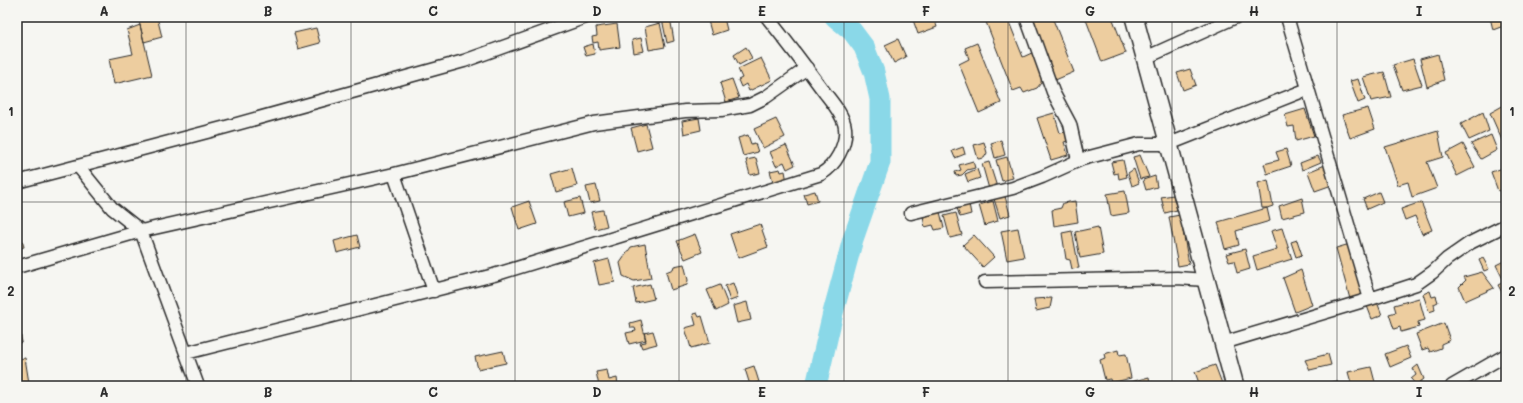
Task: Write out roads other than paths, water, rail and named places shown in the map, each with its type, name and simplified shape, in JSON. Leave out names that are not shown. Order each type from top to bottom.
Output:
[{"type":"street","points":[[17,182],[464,61],[586,17]]},
{"type":"street","points":[[186,353],[502,273],[825,172],[836,159],[843,145],[845,127],[838,112],[807,68],[767,17]]},
{"type":"street","points":[[1026,17],[1053,92],[1070,124],[1078,160]]},
{"type":"street","points":[[1134,17],[1235,386]]},
{"type":"street","points":[[1145,58],[1236,17]]},
{"type":"street","points":[[1287,17],[1370,299]]},
{"type":"street","points":[[17,267],[141,231],[394,174],[594,124],[684,111],[721,110],[750,106],[766,97],[807,68]]},
{"type":"street","points":[[911,214],[1013,188],[1042,177],[1078,160],[1139,144],[1169,144],[1308,89]]},
{"type":"street","points":[[78,166],[112,208],[141,231],[198,386]]},
{"type":"street","points":[[394,174],[434,290]]},
{"type":"street","points":[[1223,343],[1416,284],[1470,243],[1506,225]]},
{"type":"street","points":[[985,282],[1177,278],[1206,280]]},
{"type":"street","points":[[1452,386],[1506,355]]},
{"type":"waterway","points":[[816,386],[833,313],[853,239],[880,162],[880,99],[874,72],[864,47],[852,31],[835,17]]}]
